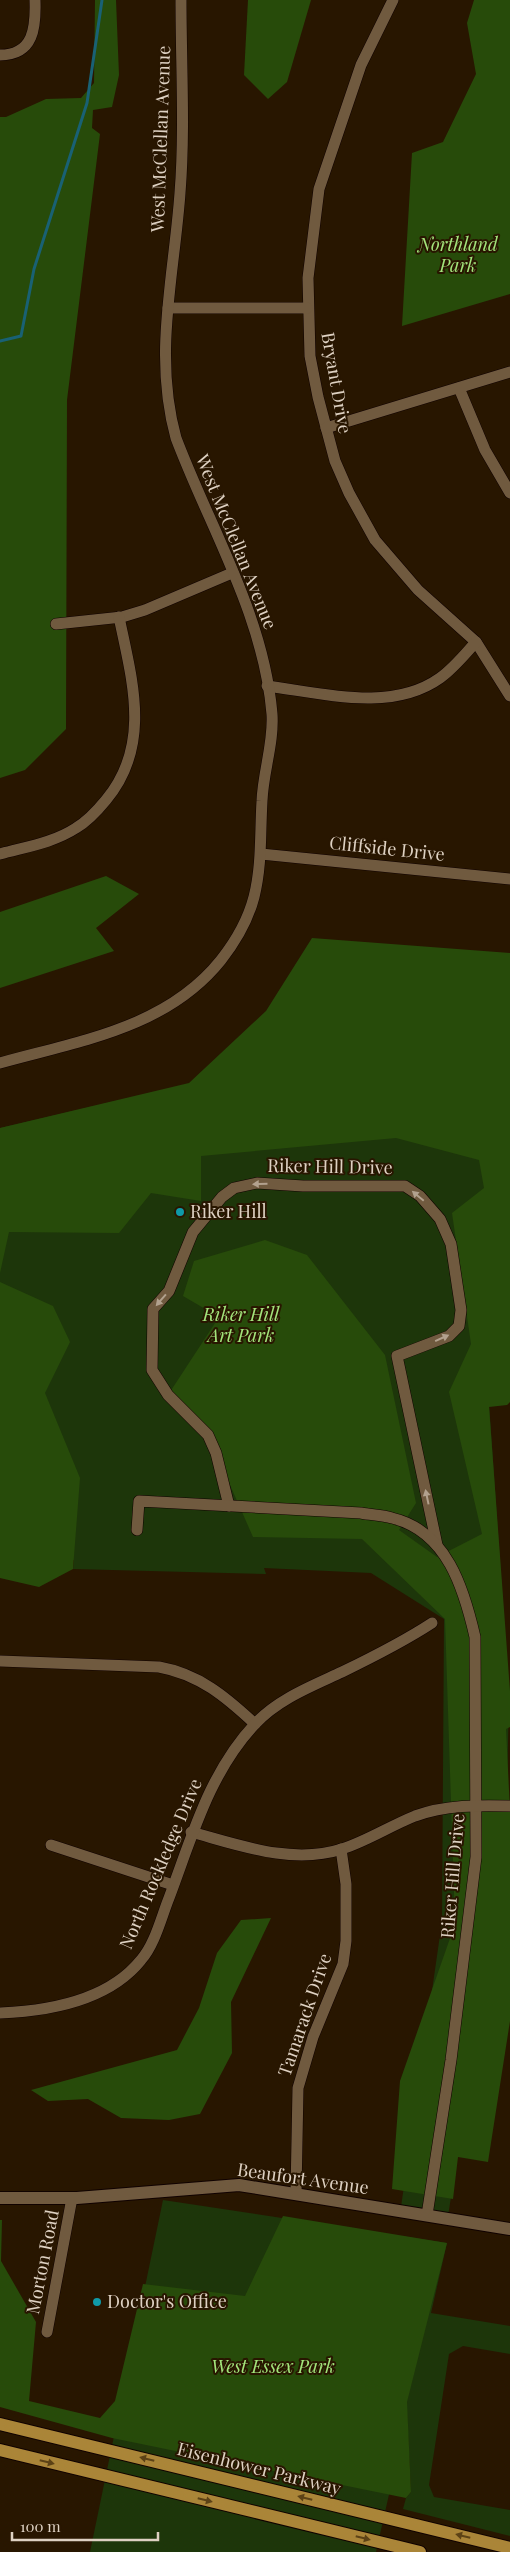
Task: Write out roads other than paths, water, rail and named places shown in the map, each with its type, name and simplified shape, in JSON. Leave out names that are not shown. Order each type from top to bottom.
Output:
[{"type":"main road","name":"Eisenhower Parkway","points":[[0,2424],[510,2548]]},
{"type":"main road","points":[[0,2450],[420,2552]]},
{"type":"street","points":[[0,55],[19,51],[32,35],[35,23],[34,0]]},
{"type":"street","name":"West McClellan Avenue","points":[[0,1063],[122,1030],[152,1017],[195,988],[229,949],[248,916],[254,897],[261,854],[262,799],[272,732],[272,713],[259,648],[248,609],[186,463],[168,409],[164,358],[180,192],[181,0]]},
{"type":"street","name":"Bryant Drive","points":[[393,0],[361,65],[319,189],[310,249],[308,308],[310,356],[330,445],[348,493],[375,540],[418,590],[476,642],[510,696]]},
{"type":"street","points":[[168,308],[308,308]]},
{"type":"street","points":[[326,428],[510,372]]},
{"type":"street","points":[[459,388],[485,450],[510,492]]},
{"type":"street","points":[[56,624],[118,618],[145,610],[232,573]]},
{"type":"street","points":[[0,854],[40,844],[75,829],[102,805],[117,788],[132,754],[135,718],[132,682],[118,618]]},
{"type":"street","points":[[267,686],[368,698],[389,697],[408,693],[440,678],[476,642]]},
{"type":"street","name":"Cliffside Drive","points":[[261,854],[510,879]]},
{"type":"street","name":"Riker Hill Drive","points":[[229,1506],[216,1453],[208,1435],[168,1395],[152,1370],[153,1309],[169,1291],[193,1232],[222,1197],[234,1188],[257,1182],[303,1186],[405,1186],[420,1196],[440,1219],[451,1244],[461,1310],[458,1326],[449,1336],[397,1356],[437,1545]]},
{"type":"street","name":"Riker Hill Drive","points":[[137,1530],[139,1501],[361,1513],[394,1518],[421,1532],[437,1545],[456,1573],[469,1611],[475,1637],[476,1857],[451,2060],[427,2215]]},
{"type":"street","name":"North Rockledge Drive","points":[[0,2013],[69,2002],[99,1992],[116,1983],[142,1959],[153,1940],[191,1832],[207,1794],[227,1760],[255,1724],[294,1694],[355,1666],[432,1623]]},
{"type":"street","points":[[0,1660],[159,1668],[179,1671],[218,1692],[255,1724]]},
{"type":"street","points":[[191,1832],[270,1852],[316,1853],[341,1849],[416,1816],[476,1805],[510,1806]]},
{"type":"street","points":[[51,1845],[173,1886]]},
{"type":"street","name":"Tamarack Drive","points":[[296,2193],[298,2088],[313,2037],[343,1964],[346,1941],[346,1884],[341,1849]]},
{"type":"street","name":"Beaufort Avenue","points":[[0,2198],[72,2198],[239,2185],[510,2229]]},
{"type":"street","name":"Morton Road","points":[[47,2332],[72,2198]]},
{"type":"waterway","points":[[0,341],[21,336],[34,269],[87,103],[102,0]]},
{"type":"place","name":"Riker Hill","points":[[180,1212]]},
{"type":"place","name":"Doctor's Office","points":[[97,2302]]},
{"type":"park label","name":"Northland Park","points":[[458,255]]},
{"type":"park label","name":"Riker Hill Art Park","points":[[241,1325]]},
{"type":"park label","name":"West Essex Park","points":[[273,2367]]}]
